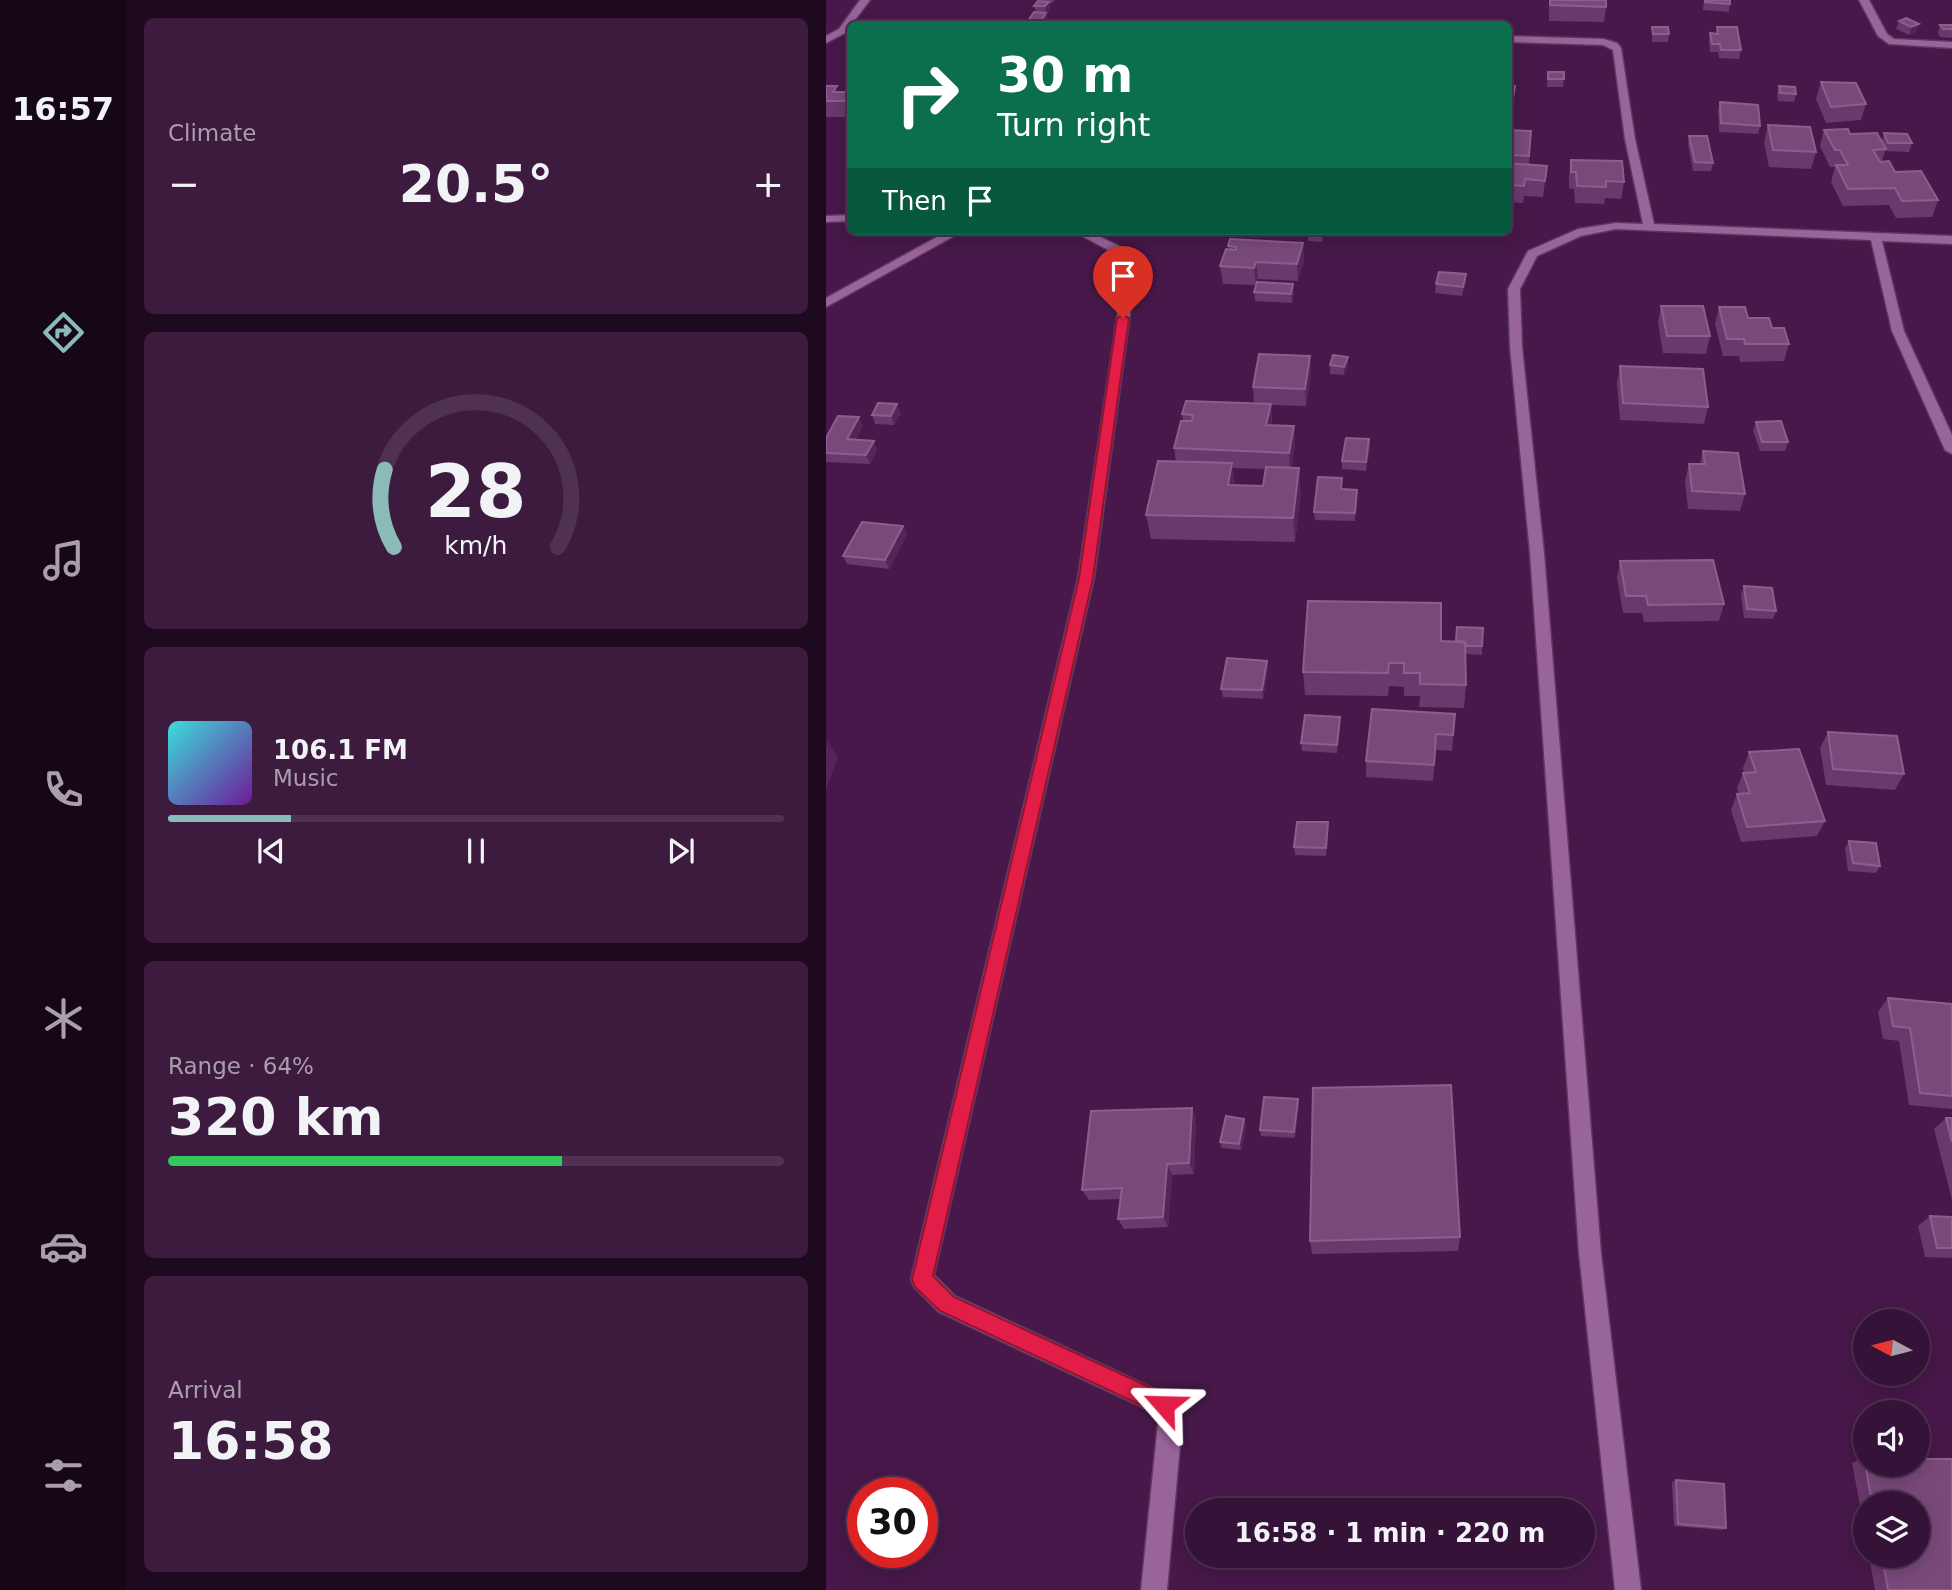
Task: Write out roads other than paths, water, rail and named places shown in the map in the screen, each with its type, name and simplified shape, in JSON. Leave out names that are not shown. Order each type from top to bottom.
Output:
[{"type":"street","points":[[849,21],[865,0]]},
{"type":"street","points":[[1864,0],[1883,36],[1892,42],[1952,45]]},
{"type":"street","points":[[826,40],[842,31],[847,24]]},
{"type":"street","points":[[1512,39],[1604,42],[1614,45],[1618,51],[1625,117],[1634,165],[1649,226]]},
{"type":"street","points":[[826,219],[847,218]]},
{"type":"street","points":[[1628,1590],[1590,1253],[1537,553],[1516,347],[1514,289],[1532,254],[1578,233],[1616,226],[1952,240]]},
{"type":"street","points":[[826,303],[950,235]]},
{"type":"street","points":[[1087,235],[1115,248],[1127,292],[1086,578],[922,1279],[947,1304],[1164,1405],[1170,1423],[1154,1590]]},
{"type":"street","points":[[1876,238],[1898,331],[1952,450]]}]
